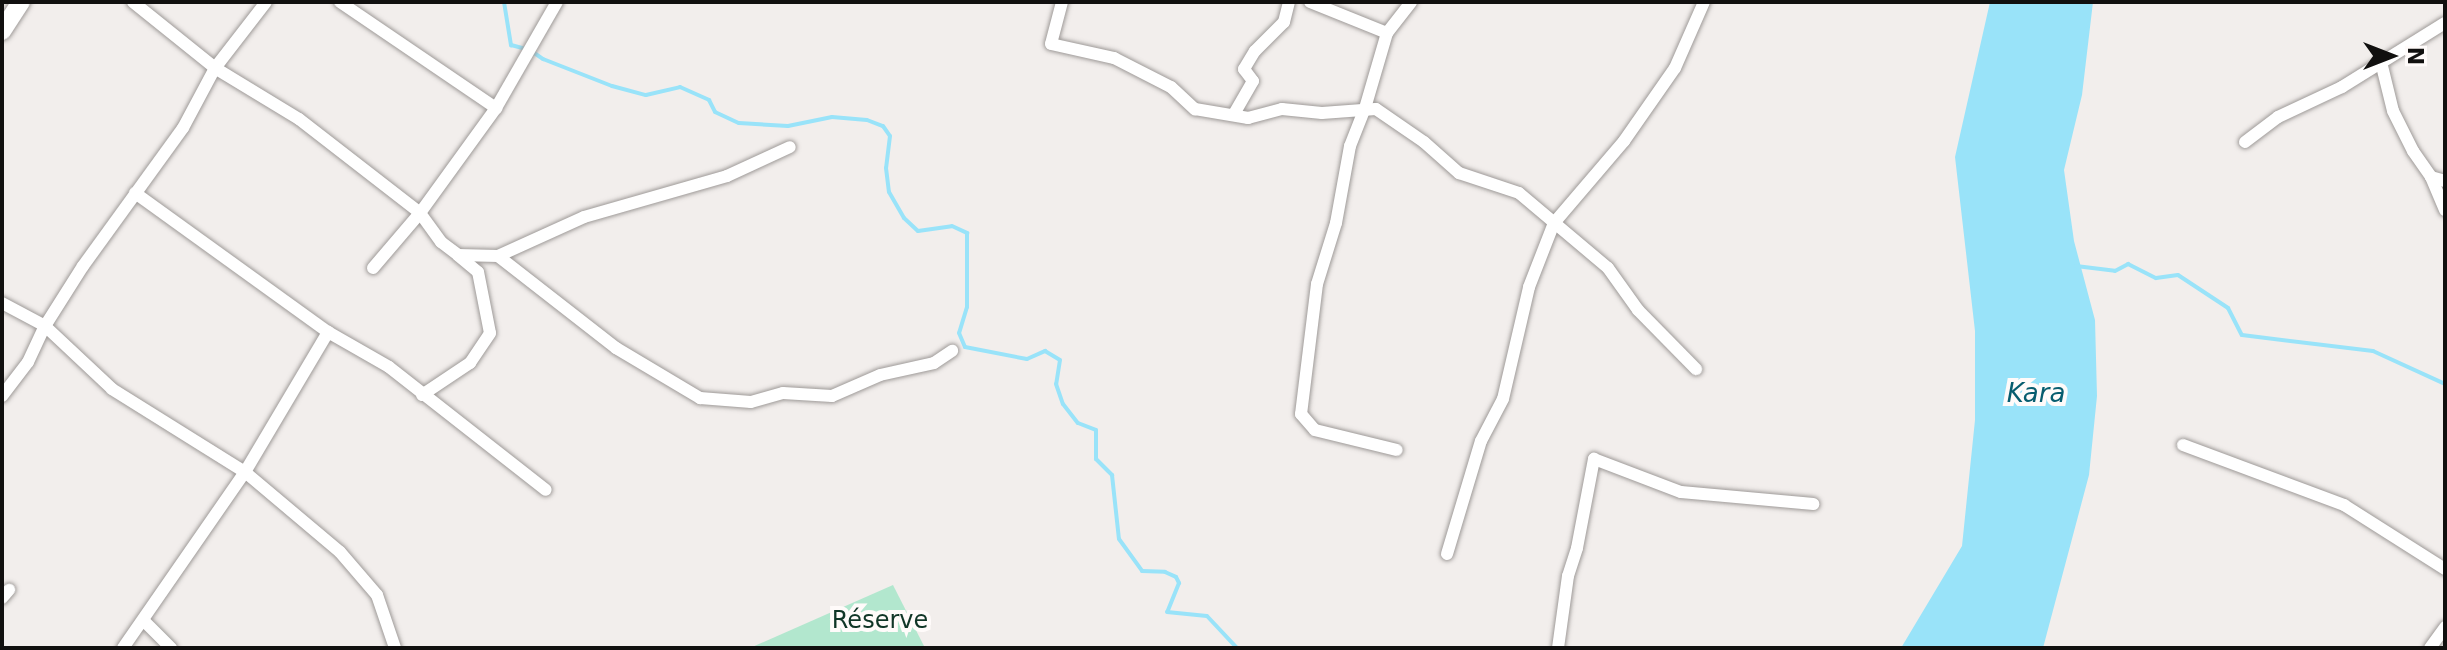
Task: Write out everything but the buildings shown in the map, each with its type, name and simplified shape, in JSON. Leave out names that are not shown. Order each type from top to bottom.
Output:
[{"type":"main road","points":[[2,31],[21,2]]},
{"type":"street","points":[[133,2],[215,68],[299,119],[420,213],[441,242],[478,272],[490,333],[470,363],[422,395]]},
{"type":"street","points":[[2,396],[28,362],[45,326],[183,128],[215,68],[266,2]]},
{"type":"street","points":[[340,2],[496,108]]},
{"type":"street","points":[[373,268],[420,213],[496,108],[557,2]]},
{"type":"street","points":[[1062,2],[1051,44],[1114,58],[1171,87],[1195,109],[1248,118],[1282,109],[1322,113],[1376,109],[1459,173],[1519,193],[1608,268],[1638,310],[1696,369]]},
{"type":"street","points":[[1234,114],[1253,81],[1244,69],[1255,51],[1284,22],[1289,2]]},
{"type":"street","points":[[1310,2],[1387,33]]},
{"type":"street","points":[[1397,450],[1315,430],[1301,414],[1317,284],[1336,223],[1350,146],[1365,108],[1387,33],[1411,2]]},
{"type":"street","points":[[1447,554],[1481,441],[1503,399],[1529,287],[1554,223],[1624,141],[1675,68],[1704,2]]},
{"type":"street","points":[[2245,142],[2278,117],[2342,87],[2445,23]]},
{"type":"street","points":[[2381,62],[2393,111],[2431,177],[2445,210]]},
{"type":"street","points":[[458,255],[498,256],[584,217],[727,176],[790,147]]},
{"type":"street","points":[[2431,177],[2445,181]]},
{"type":"street","points":[[135,193],[328,332],[389,367],[546,490]]},
{"type":"street","points":[[498,256],[616,348],[700,398],[751,402],[783,393],[832,396],[880,375],[934,363],[952,351]]},
{"type":"street","points":[[2,303],[45,326],[112,389],[245,472],[340,552],[377,595],[395,648]]},
{"type":"street","points":[[123,648],[245,472],[328,332]]},
{"type":"street","points":[[2183,445],[2344,505],[2445,569]]},
{"type":"street","points":[[1558,648],[1568,576],[1577,548],[1594,459],[1681,492],[1813,504]]},
{"type":"street","points":[[143,620],[171,648]]},
{"type":"street","points":[[2430,648],[2445,627]]},
{"type":"green space","name":"Réserve","points":[[893,585],[925,648],[750,648]]},
{"type":"water","name":"Kara","points":[[1990,2],[2093,2],[2082,95],[2064,170],[2074,241],[2095,320],[2097,396],[2089,475],[2043,648],[1901,648],[1962,546],[1975,420],[1975,331],[1955,157]]},
{"type":"waterway","points":[[504,2],[511,45],[530,50],[543,59],[612,86],[646,95],[680,87],[709,100],[715,112],[739,123],[788,126],[832,117],[867,120],[883,126],[890,136],[886,168],[889,192],[904,218],[918,231],[952,226],[967,233],[967,307],[959,333],[965,347],[1027,359],[1045,351],[1060,360],[1056,384],[1063,404],[1078,423],[1096,430],[1096,459],[1112,475],[1119,539],[1142,571],[1165,572],[1176,577],[1179,583],[1167,612],[1207,616],[1237,648]]},
{"type":"waterway","points":[[2076,266],[2115,271],[2128,264],[2156,278],[2178,275],[2228,308],[2242,335],[2373,351],[2445,384]]}]
